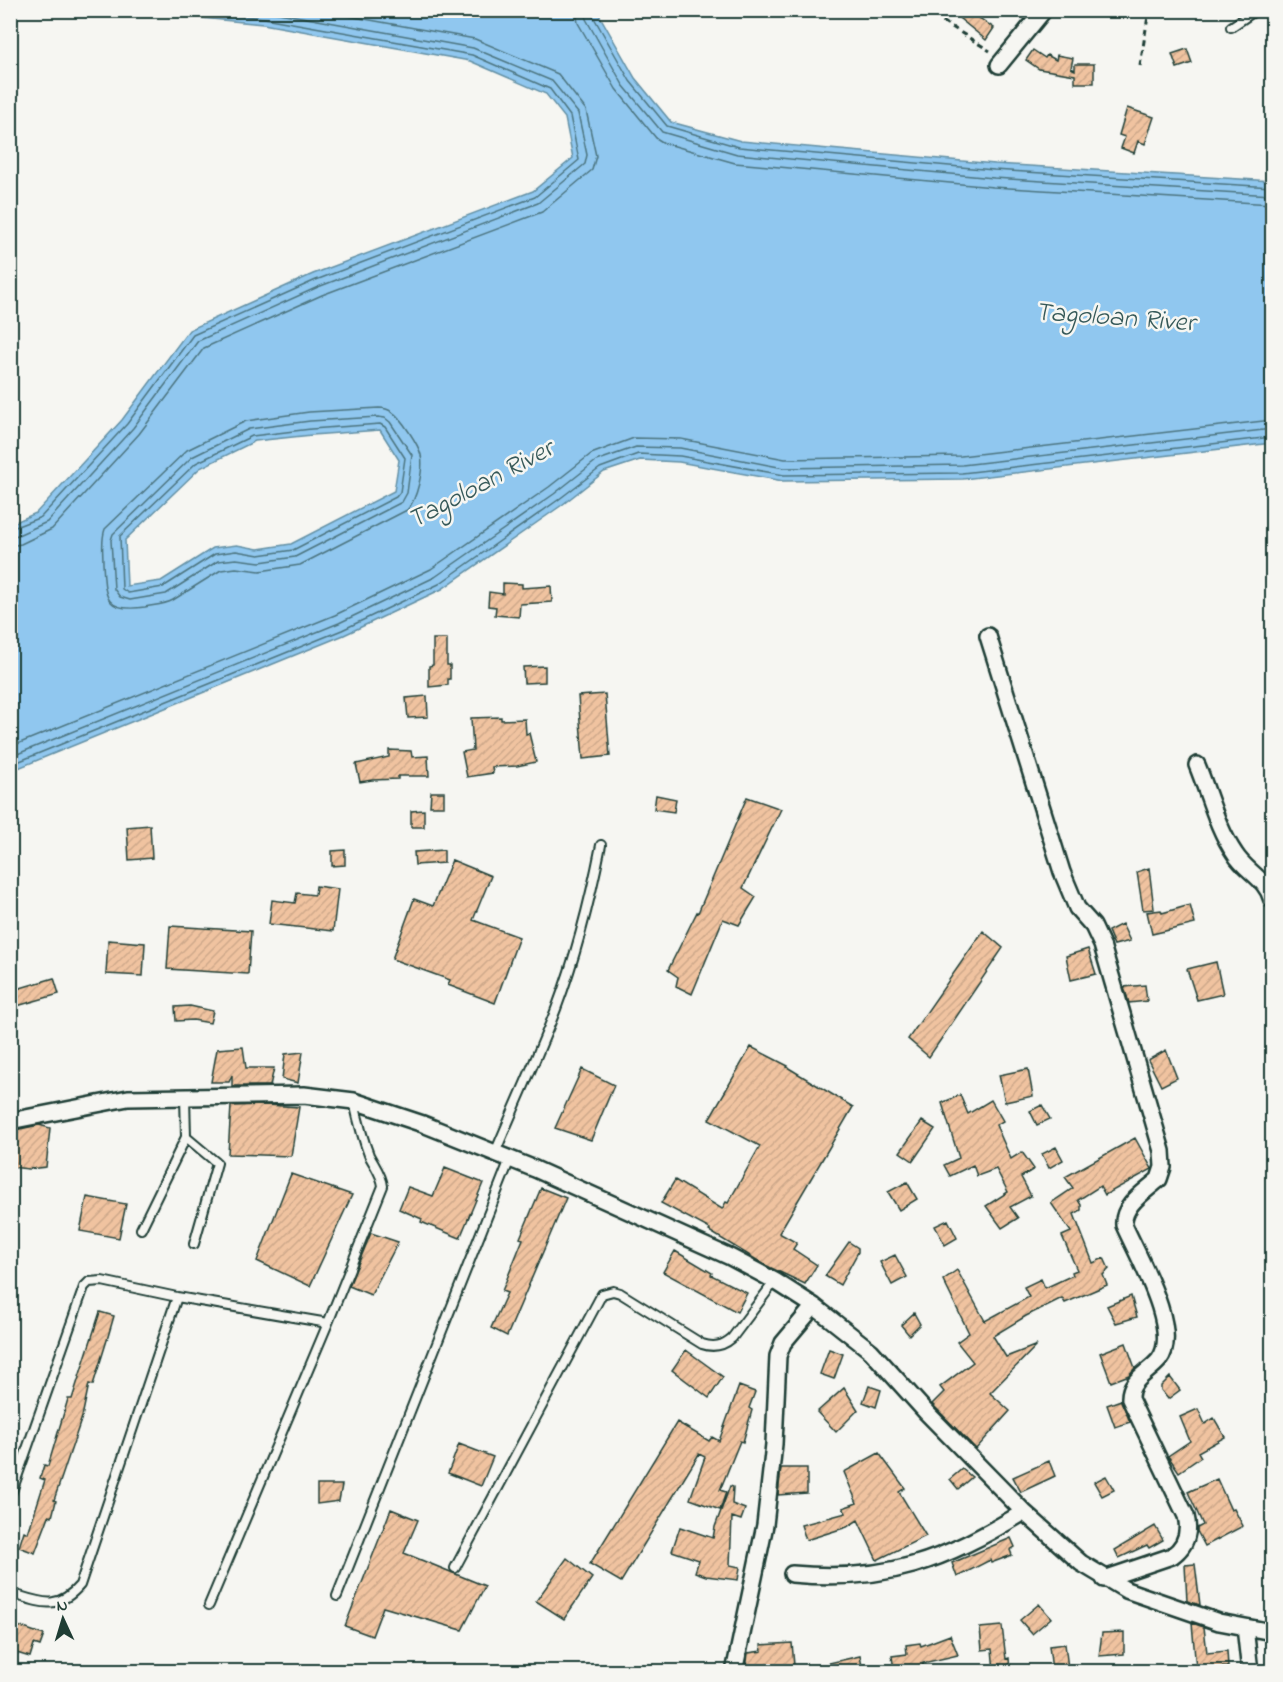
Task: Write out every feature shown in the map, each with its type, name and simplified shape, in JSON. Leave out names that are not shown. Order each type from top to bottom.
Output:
[{"type":"street","points":[[1001,63],[1044,10]]},
{"type":"street","points":[[988,636],[1062,872],[1077,908],[1093,926],[1102,945],[1162,1150],[1162,1173],[1159,1179],[1128,1208],[1123,1217],[1124,1225],[1163,1313],[1166,1330],[1164,1351],[1159,1360],[1132,1385],[1130,1399],[1186,1516],[1188,1528],[1180,1550],[1172,1556],[1104,1579]]},
{"type":"street","points":[[1197,765],[1234,853],[1263,881],[1272,900]]},
{"type":"street","points":[[10,1121],[128,1098],[304,1095],[354,1101],[423,1124],[510,1159],[730,1257],[775,1281],[814,1306],[871,1350],[926,1412],[1024,1512],[1081,1563],[1104,1579],[1126,1590],[1219,1622],[1272,1632]]},
{"type":"street","points":[[734,1671],[765,1525],[774,1444],[778,1356],[783,1343],[814,1306]]},
{"type":"street","points":[[792,1574],[845,1577],[888,1572],[953,1551],[979,1539],[1024,1512]]},
{"type":"street","points":[[1245,1627],[1250,1671]]},
{"type":"lane","points":[[1231,27],[1256,10]]},
{"type":"lane","points":[[495,1153],[540,1049],[568,975],[589,902],[601,845]]},
{"type":"lane","points":[[141,1229],[186,1137],[185,1096]]},
{"type":"lane","points":[[209,1605],[383,1186],[383,1180],[370,1158],[361,1133],[354,1101]]},
{"type":"lane","points":[[186,1137],[217,1163],[194,1244]]},
{"type":"lane","points":[[338,1596],[510,1159]]},
{"type":"lane","points":[[10,1497],[84,1287],[89,1282],[102,1281],[177,1297],[328,1323]]},
{"type":"lane","points":[[455,1568],[602,1294],[613,1291],[620,1293],[710,1347],[726,1344],[732,1338],[775,1281]]},
{"type":"lane","points":[[10,1593],[52,1604],[63,1601],[80,1585],[177,1297]]},
{"type":"path","points":[[925,10],[1001,63]]},
{"type":"path","points":[[1140,66],[1149,10]]},
{"type":"water","name":"Tagoloan River","points":[[129,11],[597,11],[635,78],[671,122],[741,141],[995,164],[1272,181],[1272,443],[963,479],[783,481],[679,462],[640,460],[604,472],[562,505],[442,589],[344,635],[11,771],[11,524],[36,513],[122,420],[189,330],[313,274],[533,191],[573,158],[565,118],[546,94],[470,61],[263,24]],"holes":[[[380,430],[399,460],[394,491],[291,544],[258,549],[237,545],[213,548],[161,581],[127,586],[125,540],[200,468],[255,441]]]},
{"type":"building","points":[[949,10],[983,10],[978,17],[994,28],[986,40]]},
{"type":"building","points":[[1187,49],[1192,63],[1177,68],[1172,54]]},
{"type":"building","points":[[1033,50],[1045,58],[1047,55],[1056,60],[1057,55],[1073,58],[1071,68],[1075,70],[1075,64],[1094,64],[1094,83],[1075,83],[1075,75],[1039,69],[1026,60]]},
{"type":"building","points":[[1127,108],[1154,117],[1145,144],[1138,141],[1134,153],[1121,148],[1125,137],[1119,135]]},
{"type":"building","points":[[503,583],[522,584],[522,588],[551,586],[552,602],[520,604],[519,617],[495,615],[496,607],[488,606],[489,592],[503,594]]},
{"type":"building","points":[[433,639],[447,639],[447,665],[450,665],[448,685],[429,687],[429,666],[433,665]]},
{"type":"building","points":[[545,666],[545,682],[524,683],[523,667]]},
{"type":"building","points":[[605,694],[610,756],[583,759],[578,696]]},
{"type":"building","points":[[427,696],[428,717],[408,718],[406,698]]},
{"type":"building","points":[[501,717],[501,720],[525,719],[526,734],[529,733],[536,762],[517,766],[492,767],[493,773],[467,777],[462,752],[473,750],[471,718]]},
{"type":"building","points":[[389,750],[411,751],[412,757],[428,756],[429,776],[398,776],[398,779],[360,782],[356,764],[389,757]]},
{"type":"building","points":[[431,792],[444,792],[444,806],[430,806]]},
{"type":"building","points":[[656,795],[676,799],[674,812],[654,809]]},
{"type":"building","points":[[747,797],[781,809],[743,888],[756,897],[739,925],[723,919],[692,994],[676,986],[678,977],[668,970],[698,913]]},
{"type":"building","points":[[424,810],[424,827],[411,827],[411,811]]},
{"type":"building","points":[[150,825],[152,858],[129,860],[127,827]]},
{"type":"building","points":[[345,850],[345,865],[332,866],[332,851]]},
{"type":"building","points":[[444,850],[444,863],[415,865],[414,852]]},
{"type":"building","points":[[452,860],[491,876],[473,920],[519,937],[495,1003],[448,985],[450,980],[392,959],[414,899],[433,906]]},
{"type":"building","points":[[1149,868],[1154,909],[1143,910],[1137,872]]},
{"type":"building","points":[[316,886],[338,889],[333,931],[269,924],[272,900],[295,903],[297,893],[315,895]]},
{"type":"building","points":[[1190,905],[1195,924],[1152,934],[1147,912],[1161,910],[1162,913]]},
{"type":"building","points":[[1122,924],[1130,941],[1114,945],[1108,931]]},
{"type":"building","points":[[170,926],[251,931],[248,974],[167,969]]},
{"type":"building","points":[[983,931],[1003,948],[929,1057],[908,1039]]},
{"type":"building","points":[[108,940],[145,943],[143,976],[106,974]]},
{"type":"building","points":[[1088,949],[1096,974],[1071,980],[1066,956]]},
{"type":"building","points":[[1216,962],[1223,994],[1197,1000],[1187,969]]},
{"type":"building","points":[[54,978],[59,994],[10,1008],[10,991]]},
{"type":"building","points":[[1145,985],[1147,1001],[1129,1003],[1124,987]]},
{"type":"building","points":[[190,1006],[213,1011],[210,1023],[193,1020],[176,1021],[175,1007]]},
{"type":"building","points":[[243,1047],[246,1068],[274,1068],[270,1086],[232,1086],[232,1075],[229,1082],[211,1082],[217,1049]]},
{"type":"building","points":[[751,1047],[788,1066],[853,1107],[779,1233],[797,1243],[793,1249],[817,1265],[805,1284],[765,1265],[709,1231],[710,1229],[661,1203],[675,1180],[722,1209],[726,1202],[728,1203],[760,1146],[709,1119]]},
{"type":"building","points":[[1166,1050],[1177,1078],[1161,1086],[1148,1060]]},
{"type":"building","points":[[303,1052],[298,1083],[282,1079],[285,1054]]},
{"type":"building","points":[[582,1069],[614,1085],[591,1140],[555,1128]]},
{"type":"building","points":[[1028,1069],[1033,1096],[1005,1102],[999,1075]]},
{"type":"building","points":[[960,1095],[968,1114],[991,1100],[1003,1121],[996,1125],[1011,1159],[1022,1152],[1034,1169],[1021,1177],[1031,1196],[1010,1207],[1018,1218],[1002,1228],[986,1206],[1008,1192],[996,1169],[977,1176],[973,1165],[950,1176],[944,1165],[959,1158],[942,1103]]},
{"type":"building","points":[[1042,1105],[1050,1119],[1037,1125],[1030,1111]]},
{"type":"building","points":[[231,1106],[299,1107],[291,1156],[228,1154]]},
{"type":"building","points":[[922,1121],[935,1129],[913,1161],[900,1152]]},
{"type":"building","points":[[39,1125],[50,1128],[46,1167],[29,1169],[11,1167],[15,1130]]},
{"type":"building","points":[[1135,1138],[1152,1169],[1105,1195],[1100,1186],[1078,1200],[1081,1210],[1074,1214],[1093,1263],[1104,1258],[1109,1269],[1103,1275],[1107,1285],[1065,1303],[1062,1298],[993,1336],[1006,1357],[1037,1345],[990,1393],[1010,1411],[976,1449],[932,1404],[944,1392],[940,1387],[973,1362],[957,1342],[969,1333],[943,1280],[957,1270],[985,1321],[1029,1297],[1024,1287],[1041,1279],[1045,1288],[1073,1275],[1072,1272],[1077,1270],[1062,1236],[1071,1232],[1051,1203],[1073,1188],[1065,1177]]},
{"type":"building","points":[[1056,1147],[1063,1160],[1049,1168],[1042,1154]]},
{"type":"building","points":[[445,1168],[483,1183],[460,1238],[421,1222],[422,1219],[399,1209],[408,1187],[433,1196]]},
{"type":"building","points":[[291,1174],[352,1195],[310,1286],[257,1261]]},
{"type":"building","points":[[907,1182],[917,1199],[899,1210],[888,1192]]},
{"type":"building","points":[[541,1188],[566,1198],[507,1336],[491,1328],[507,1293],[502,1291],[523,1239],[520,1238]]},
{"type":"building","points":[[87,1197],[126,1204],[119,1238],[80,1231]]},
{"type":"building","points":[[948,1220],[957,1238],[945,1245],[935,1226]]},
{"type":"building","points":[[371,1233],[398,1242],[371,1295],[349,1286]]},
{"type":"building","points":[[849,1242],[858,1248],[858,1252],[840,1285],[825,1276]]},
{"type":"building","points":[[675,1251],[712,1273],[711,1275],[747,1293],[737,1312],[663,1272]]},
{"type":"building","points":[[895,1255],[907,1277],[892,1285],[880,1262]]},
{"type":"building","points":[[1131,1296],[1137,1317],[1116,1323],[1107,1306]]},
{"type":"building","points":[[100,1312],[114,1316],[93,1385],[89,1384],[82,1417],[54,1500],[56,1501],[52,1517],[49,1516],[35,1553],[19,1547],[24,1531],[28,1533],[45,1480],[40,1478],[44,1465],[48,1466],[68,1399],[72,1399]]},
{"type":"building","points":[[914,1313],[920,1324],[909,1335],[901,1325]]},
{"type":"building","points":[[1126,1343],[1135,1368],[1129,1375],[1111,1382],[1100,1353]]},
{"type":"building","points":[[829,1349],[843,1354],[834,1379],[820,1374]]},
{"type":"building","points":[[686,1350],[723,1377],[709,1398],[672,1370]]},
{"type":"building","points":[[1170,1377],[1180,1390],[1168,1399],[1161,1390],[1161,1386]]},
{"type":"building","points":[[739,1386],[755,1392],[749,1408],[752,1410],[743,1442],[740,1441],[720,1490],[726,1492],[720,1510],[690,1499],[705,1457],[699,1454],[621,1582],[590,1564],[677,1422],[709,1441],[712,1437],[719,1441]]},
{"type":"building","points":[[869,1386],[881,1390],[876,1407],[863,1402]]},
{"type":"building","points":[[844,1388],[858,1410],[836,1432],[817,1412]]},
{"type":"building","points":[[1121,1400],[1130,1422],[1115,1427],[1107,1405]]},
{"type":"building","points":[[1198,1409],[1205,1424],[1214,1418],[1225,1437],[1198,1452],[1201,1457],[1179,1472],[1168,1456],[1190,1441],[1180,1417]]},
{"type":"building","points":[[459,1444],[493,1457],[481,1486],[448,1473]]},
{"type":"building","points":[[879,1453],[905,1488],[899,1492],[926,1536],[877,1560],[858,1520],[847,1527],[806,1540],[801,1525],[846,1513],[843,1508],[857,1503],[844,1472]]},
{"type":"building","points":[[1049,1461],[1055,1476],[1021,1492],[1013,1477]]},
{"type":"building","points":[[781,1468],[807,1468],[807,1493],[778,1495]]},
{"type":"building","points":[[962,1469],[972,1477],[958,1489],[950,1479]]},
{"type":"building","points":[[1106,1476],[1114,1490],[1102,1496],[1094,1482]]},
{"type":"building","points":[[1217,1479],[1231,1510],[1234,1509],[1243,1526],[1205,1546],[1197,1531],[1197,1528],[1203,1525],[1188,1492]]},
{"type":"building","points":[[317,1485],[342,1485],[339,1501],[317,1504]]},
{"type":"building","points":[[730,1486],[733,1487],[732,1504],[745,1509],[741,1520],[732,1517],[730,1565],[740,1567],[738,1580],[706,1576],[695,1572],[699,1560],[672,1551],[680,1527],[713,1538]]},
{"type":"building","points":[[391,1509],[418,1520],[404,1553],[485,1586],[462,1630],[383,1607],[372,1636],[345,1626]]},
{"type":"building","points":[[1155,1526],[1163,1540],[1149,1548],[1147,1545],[1119,1558],[1115,1550]]},
{"type":"building","points":[[1011,1538],[1015,1547],[1010,1550],[1012,1555],[991,1563],[990,1560],[957,1577],[952,1563]]},
{"type":"building","points":[[567,1558],[592,1578],[564,1619],[536,1601]]},
{"type":"building","points":[[1195,1564],[1200,1605],[1187,1601],[1185,1565]]},
{"type":"building","points":[[1039,1604],[1051,1618],[1032,1634],[1020,1620]]},
{"type":"building","points":[[1192,1623],[1204,1627],[1207,1653],[1227,1651],[1228,1667],[1196,1669]]},
{"type":"building","points":[[18,1626],[44,1635],[40,1646],[34,1644],[30,1657],[10,1651]]},
{"type":"building","points":[[1002,1626],[1006,1659],[1009,1658],[1010,1671],[994,1671],[992,1649],[982,1650],[980,1628]]},
{"type":"building","points":[[1124,1632],[1124,1654],[1099,1656],[1102,1633]]},
{"type":"building","points":[[950,1635],[958,1655],[923,1663],[923,1667],[894,1671],[892,1656],[907,1654],[906,1645],[920,1643],[921,1646]]},
{"type":"building","points":[[792,1643],[794,1665],[762,1667],[763,1671],[746,1671],[748,1653],[762,1651],[761,1645]]},
{"type":"building","points":[[1065,1644],[1068,1668],[1052,1670],[1049,1646]]},
{"type":"building","points":[[860,1656],[863,1671],[816,1671],[816,1666]]}]
